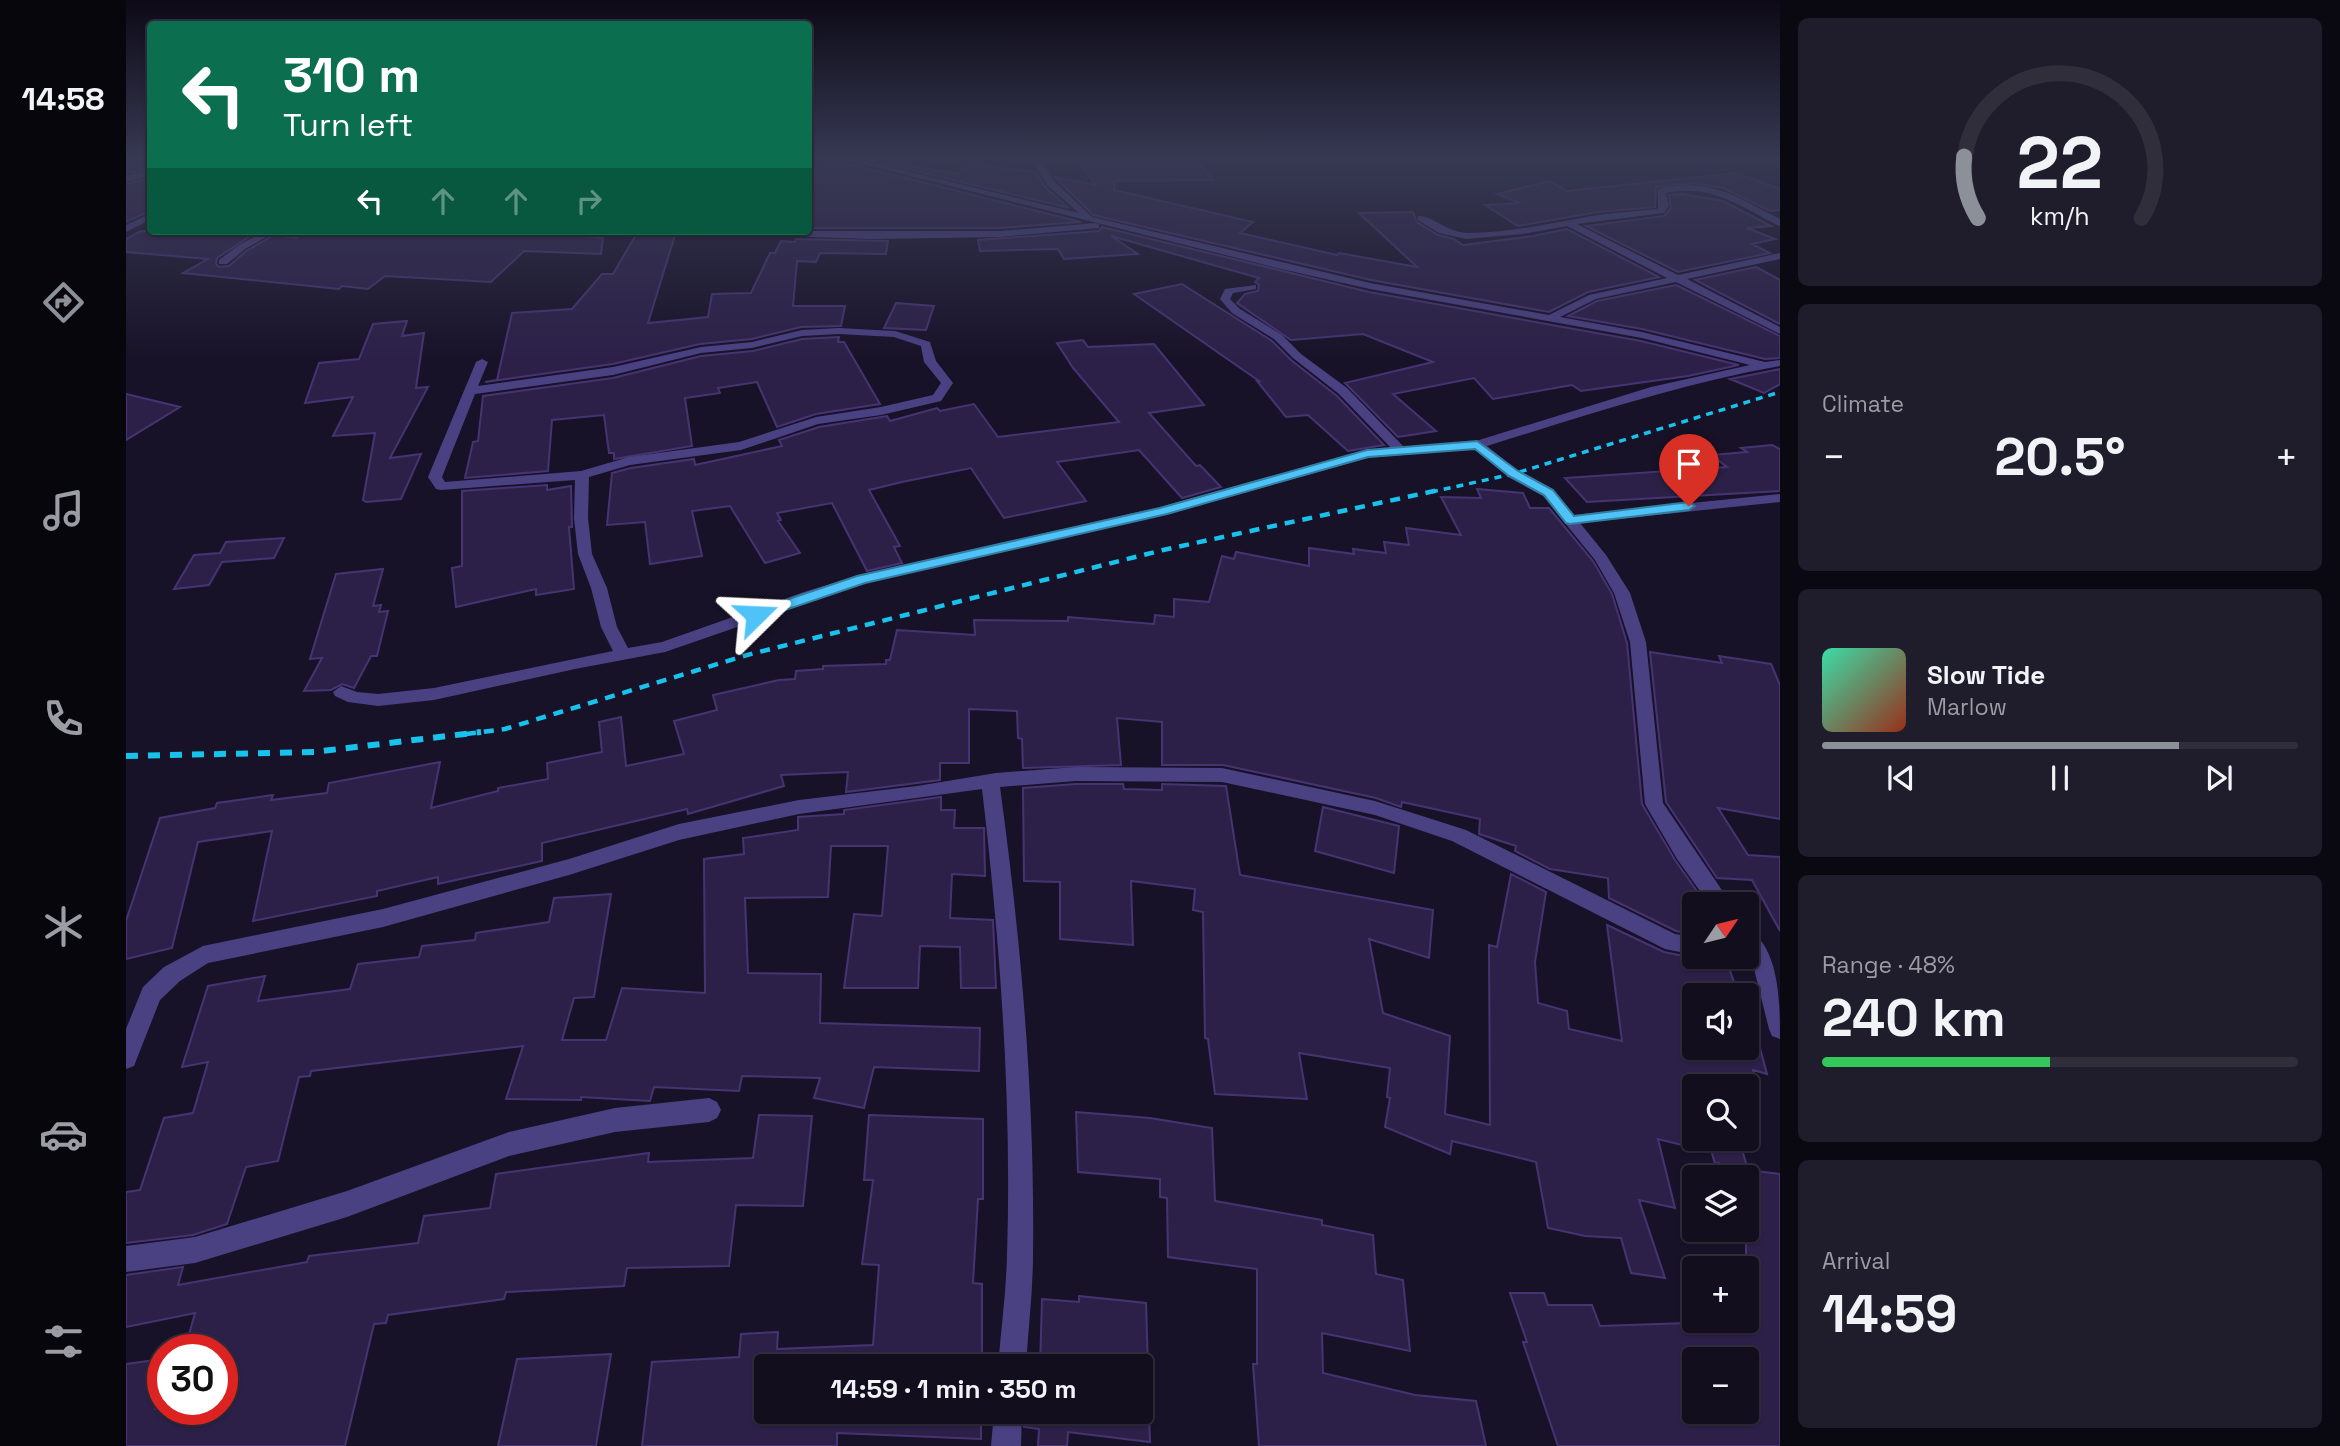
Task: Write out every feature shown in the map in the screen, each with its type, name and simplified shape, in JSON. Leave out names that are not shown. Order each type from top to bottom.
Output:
[{"type":"street","points":[[812,234],[1000,234],[1105,225]]},
{"type":"street","points":[[1113,225],[1370,286],[1642,335],[1776,367]]},
{"type":"street","points":[[1433,225],[1442,231],[1466,236],[1549,225]]},
{"type":"street","points":[[1573,225],[1780,331]]},
{"type":"street","points":[[223,262],[242,247],[264,235]]},
{"type":"street","points":[[1551,319],[1559,312],[1593,297],[1780,256]]},
{"type":"street","points":[[1252,287],[1229,291],[1225,299],[1236,311],[1278,337],[1297,356],[1343,391],[1400,450]]},
{"type":"street","points":[[470,391],[613,371],[701,350],[752,345],[802,333],[839,331],[895,334],[926,344],[930,362],[947,383],[937,398],[881,411],[816,421],[741,446],[629,461],[582,475],[441,486],[435,477],[470,391],[482,362]]},
{"type":"street","points":[[341,692],[354,698],[377,700],[434,694],[665,647],[862,579],[1163,511],[1367,454],[1477,445],[1655,390],[1722,373],[1776,367]]},
{"type":"street","points":[[1477,445],[1513,474],[1548,493],[1601,558],[1622,593],[1638,642],[1654,804],[1684,853],[1712,892]]},
{"type":"street","points":[[582,475],[581,518],[585,554],[609,627],[623,654]]},
{"type":"street","points":[[1570,520],[1780,498]]},
{"type":"street","points":[[126,1058],[151,994],[172,974],[203,955],[383,918],[569,867],[692,829],[799,807],[990,782],[1076,774],[1222,775],[1375,808],[1459,835],[1672,943],[1682,944]]},
{"type":"street","points":[[990,782],[1006,907],[1017,1087],[1020,1256],[1013,1354]]},
{"type":"street","points":[[1759,970],[1780,1030]]},
{"type":"street","points":[[126,1259],[195,1250],[347,1204],[509,1144],[615,1120],[709,1110]]},
{"type":"street","points":[[1006,1446],[1007,1424]]},
{"type":"building","points":[[812,225],[1034,225],[1000,228],[812,228]]},
{"type":"building","points":[[1138,225],[1249,225],[1240,233],[1337,255],[1339,253],[1417,267],[1372,225],[1423,225],[1463,245],[1567,229],[1659,277],[1588,292],[1549,312],[1371,280]]},
{"type":"building","points":[[1770,225],[1747,228],[1775,239],[1752,244],[1770,253],[1678,272],[1586,226]]},
{"type":"building","points":[[1102,227],[1369,292],[1641,341],[1739,365],[1688,376],[1581,391],[1572,385],[1493,399],[1474,378],[1393,394],[1436,431],[1398,437],[1345,383],[1433,362],[1363,334],[1291,340],[1237,303],[1245,294],[1258,291],[1259,285],[1255,282],[1259,278],[1111,236],[1138,254],[1064,259],[1058,249],[980,251],[978,240],[1099,231]]},
{"type":"building","points":[[141,231],[147,231],[147,235],[252,235],[217,258],[216,264],[219,267],[229,266],[246,251],[274,235],[296,238],[300,235],[574,235],[603,238],[601,254],[524,251],[491,282],[385,276],[368,289],[342,286],[339,289],[183,273],[208,259],[126,252],[126,239]]},
{"type":"building","points":[[636,235],[675,235],[648,323],[708,317],[712,294],[751,293],[770,253],[775,253],[781,241],[888,241],[886,254],[820,253],[816,262],[797,261],[793,306],[845,306],[841,326],[801,327],[752,339],[700,344],[613,364],[485,382],[497,380],[512,313],[572,309],[602,274],[613,274]]},
{"type":"building","points":[[1756,267],[1780,280],[1780,324],[1695,280]]},
{"type":"building","points":[[1182,284],[1272,341],[1291,360],[1337,396],[1384,445],[1348,451],[1308,415],[1286,417],[1259,381],[1134,294]]},
{"type":"building","points":[[1676,285],[1780,336],[1780,358],[1765,359],[1642,329],[1568,316],[1597,301]]},
{"type":"building","points":[[896,303],[934,306],[926,330],[884,328]]},
{"type":"building","points":[[407,321],[402,336],[424,333],[416,388],[428,387],[390,458],[421,454],[401,499],[366,502],[363,500],[375,433],[333,436],[353,397],[305,403],[319,363],[359,359],[373,324]]},
{"type":"building","points":[[839,337],[838,342],[844,342],[880,404],[816,414],[777,427],[757,382],[718,388],[720,393],[685,398],[692,446],[614,459],[614,453],[609,453],[604,415],[552,420],[548,471],[465,478],[473,442],[478,441],[483,396],[613,378],[701,356],[753,351],[802,339]]},
{"type":"building","points":[[1083,340],[1088,347],[1154,344],[1204,405],[1149,413],[1196,466],[1200,465],[1221,487],[1182,498],[1139,450],[1057,462],[1086,501],[1004,518],[971,468],[902,482],[869,490],[900,546],[894,547],[902,563],[867,571],[832,503],[777,513],[781,520],[778,521],[800,553],[765,563],[730,506],[692,511],[702,556],[650,564],[645,522],[607,525],[612,473],[694,459],[695,465],[782,446],[779,440],[819,427],[887,416],[890,421],[937,408],[940,411],[974,404],[998,437],[1119,422],[1073,368],[1057,343]]},
{"type":"building","points":[[1780,369],[1780,384],[1764,393],[1730,379]]},
{"type":"building","points":[[126,394],[180,407],[126,440]]},
{"type":"building","points":[[1772,445],[1780,449],[1780,491],[1587,502],[1565,478],[1727,467],[1711,455],[1747,452],[1741,448]]},
{"type":"building","points":[[547,485],[547,490],[571,486],[572,527],[569,527],[574,589],[536,595],[536,589],[456,607],[452,568],[462,566],[462,491]]},
{"type":"building","points":[[1477,489],[1523,493],[1530,508],[1549,508],[1593,561],[1612,594],[1627,643],[1642,804],[1697,892],[1682,892],[1682,932],[1609,898],[1608,878],[1550,869],[1515,851],[1516,846],[1479,834],[1480,819],[1402,802],[1401,807],[1376,798],[1223,765],[1162,765],[1162,722],[1117,718],[1121,765],[1023,768],[1017,711],[969,709],[969,763],[940,763],[940,780],[846,792],[848,772],[781,775],[784,786],[688,814],[687,809],[542,843],[542,861],[438,884],[438,877],[377,891],[377,896],[253,921],[272,831],[198,842],[172,948],[126,959],[126,921],[160,818],[215,808],[217,803],[273,795],[271,800],[327,793],[329,783],[440,762],[431,808],[498,791],[498,788],[548,779],[547,763],[602,752],[599,722],[621,717],[626,766],[684,754],[674,721],[717,710],[713,695],[795,679],[796,671],[823,669],[823,666],[886,664],[886,660],[890,660],[897,630],[975,635],[974,620],[1068,621],[1068,617],[1154,624],[1155,615],[1174,617],[1174,599],[1209,602],[1222,556],[1234,559],[1236,552],[1309,566],[1309,548],[1354,554],[1353,549],[1386,553],[1384,542],[1409,545],[1406,528],[1461,535],[1441,497],[1481,498]]},
{"type":"building","points":[[284,538],[274,558],[222,562],[209,585],[174,589],[194,555],[220,553],[226,542]]},
{"type":"building","points":[[383,569],[373,606],[381,605],[379,612],[388,611],[377,656],[371,656],[354,688],[342,684],[331,690],[304,691],[322,658],[310,659],[336,574]]},
{"type":"building","points":[[1650,652],[1722,663],[1719,656],[1771,664],[1780,685],[1780,819],[1718,808],[1748,855],[1780,857],[1780,931],[1752,880],[1717,878],[1666,802]]},
{"type":"building","points":[[1076,784],[1123,784],[1124,789],[1162,790],[1162,784],[1226,786],[1240,875],[1433,910],[1429,958],[1369,939],[1383,1013],[1450,1036],[1445,1114],[1490,1125],[1489,945],[1497,947],[1511,874],[1546,892],[1535,962],[1538,1003],[1567,1011],[1569,1029],[1622,1041],[1607,925],[1664,952],[1682,956],[1682,970],[1730,970],[1734,983],[1682,983],[1682,1060],[1759,1060],[1760,1048],[1767,1074],[1753,1070],[1754,1074],[1682,1074],[1682,1145],[1658,1139],[1675,1208],[1639,1200],[1665,1278],[1631,1273],[1621,1238],[1585,1236],[1548,1228],[1536,1162],[1452,1141],[1450,1154],[1385,1127],[1390,1098],[1387,1097],[1390,1068],[1299,1053],[1307,1099],[1215,1094],[1208,1039],[1205,1038],[1203,912],[1193,910],[1195,889],[1131,881],[1133,945],[1060,939],[1060,882],[1024,881],[1023,788]]},
{"type":"building","points":[[941,797],[941,810],[955,810],[954,828],[984,828],[985,876],[952,874],[950,918],[993,920],[996,988],[961,988],[960,947],[920,946],[918,988],[844,988],[854,914],[882,916],[888,846],[831,846],[828,897],[745,898],[748,973],[821,974],[820,1023],[980,1028],[979,1071],[874,1067],[864,1108],[814,1098],[820,1078],[742,1076],[739,1091],[654,1087],[650,1101],[581,1097],[581,1100],[506,1099],[523,1046],[311,1071],[310,1076],[299,1077],[278,1161],[246,1167],[227,1224],[193,1235],[126,1243],[126,1192],[140,1190],[164,1118],[193,1113],[208,1062],[182,1067],[208,986],[265,976],[258,1001],[350,989],[358,964],[419,957],[422,946],[475,940],[476,933],[549,922],[554,898],[611,894],[594,997],[574,998],[562,1040],[606,1040],[622,988],[705,993],[704,859],[744,854],[743,838],[798,830],[798,817],[844,814],[844,810]]},
{"type":"building","points":[[1323,807],[1399,826],[1394,873],[1315,851]]},
{"type":"building","points":[[1076,1112],[1150,1118],[1212,1128],[1215,1201],[1322,1220],[1322,1225],[1373,1235],[1376,1274],[1403,1280],[1410,1351],[1322,1333],[1323,1373],[1415,1395],[1476,1401],[1486,1446],[1259,1446],[1253,1364],[1257,1364],[1257,1269],[1168,1257],[1167,1198],[1160,1197],[1160,1179],[1078,1172]]},
{"type":"building","points":[[759,1115],[812,1116],[803,1206],[736,1205],[729,1266],[627,1268],[624,1286],[506,1292],[504,1299],[388,1315],[386,1323],[374,1324],[345,1446],[126,1446],[126,1364],[147,1361],[147,1425],[238,1425],[238,1334],[189,1334],[195,1313],[126,1327],[126,1275],[183,1267],[178,1285],[307,1262],[309,1256],[418,1243],[424,1216],[490,1208],[496,1174],[649,1153],[648,1162],[753,1158]]},
{"type":"building","points":[[869,1115],[983,1119],[983,1199],[978,1199],[973,1283],[982,1284],[982,1354],[754,1354],[754,1424],[981,1424],[981,1439],[837,1433],[837,1446],[642,1446],[652,1362],[739,1357],[741,1334],[778,1332],[777,1349],[873,1345],[879,1265],[862,1264],[873,1180],[864,1180]]},
{"type":"building","points":[[1711,1151],[1742,1151],[1747,1165],[1720,1165],[1715,1164]]},
{"type":"building","points":[[1759,1171],[1780,1174],[1780,1446],[1558,1446],[1523,1342],[1527,1342],[1510,1293],[1544,1293],[1548,1305],[1592,1305],[1600,1326],[1682,1323],[1682,1333],[1759,1333],[1759,1256],[1746,1256],[1746,1242],[1759,1242]]},
{"type":"building","points":[[1079,1296],[1146,1303],[1148,1354],[1040,1354],[1042,1299],[1079,1302]]},
{"type":"building","points":[[611,1354],[596,1446],[498,1446],[517,1359]]},
{"type":"building","points":[[1024,1424],[1149,1424],[1150,1442],[1068,1432],[1067,1446],[1038,1446],[1039,1429],[1024,1427]]},
{"type":"railway","points":[[1431,492],[1513,474],[1780,392]]},
{"type":"railway","points":[[466,734],[505,729],[747,655],[1163,550],[1439,490]]},
{"type":"railway","points":[[126,756],[314,752],[481,732]]},
{"type":"route","points":[[756,615],[862,579],[1163,511],[1238,491],[1284,475],[1367,454],[1400,450],[1477,445],[1513,474],[1548,493],[1570,520],[1689,506]]}]
